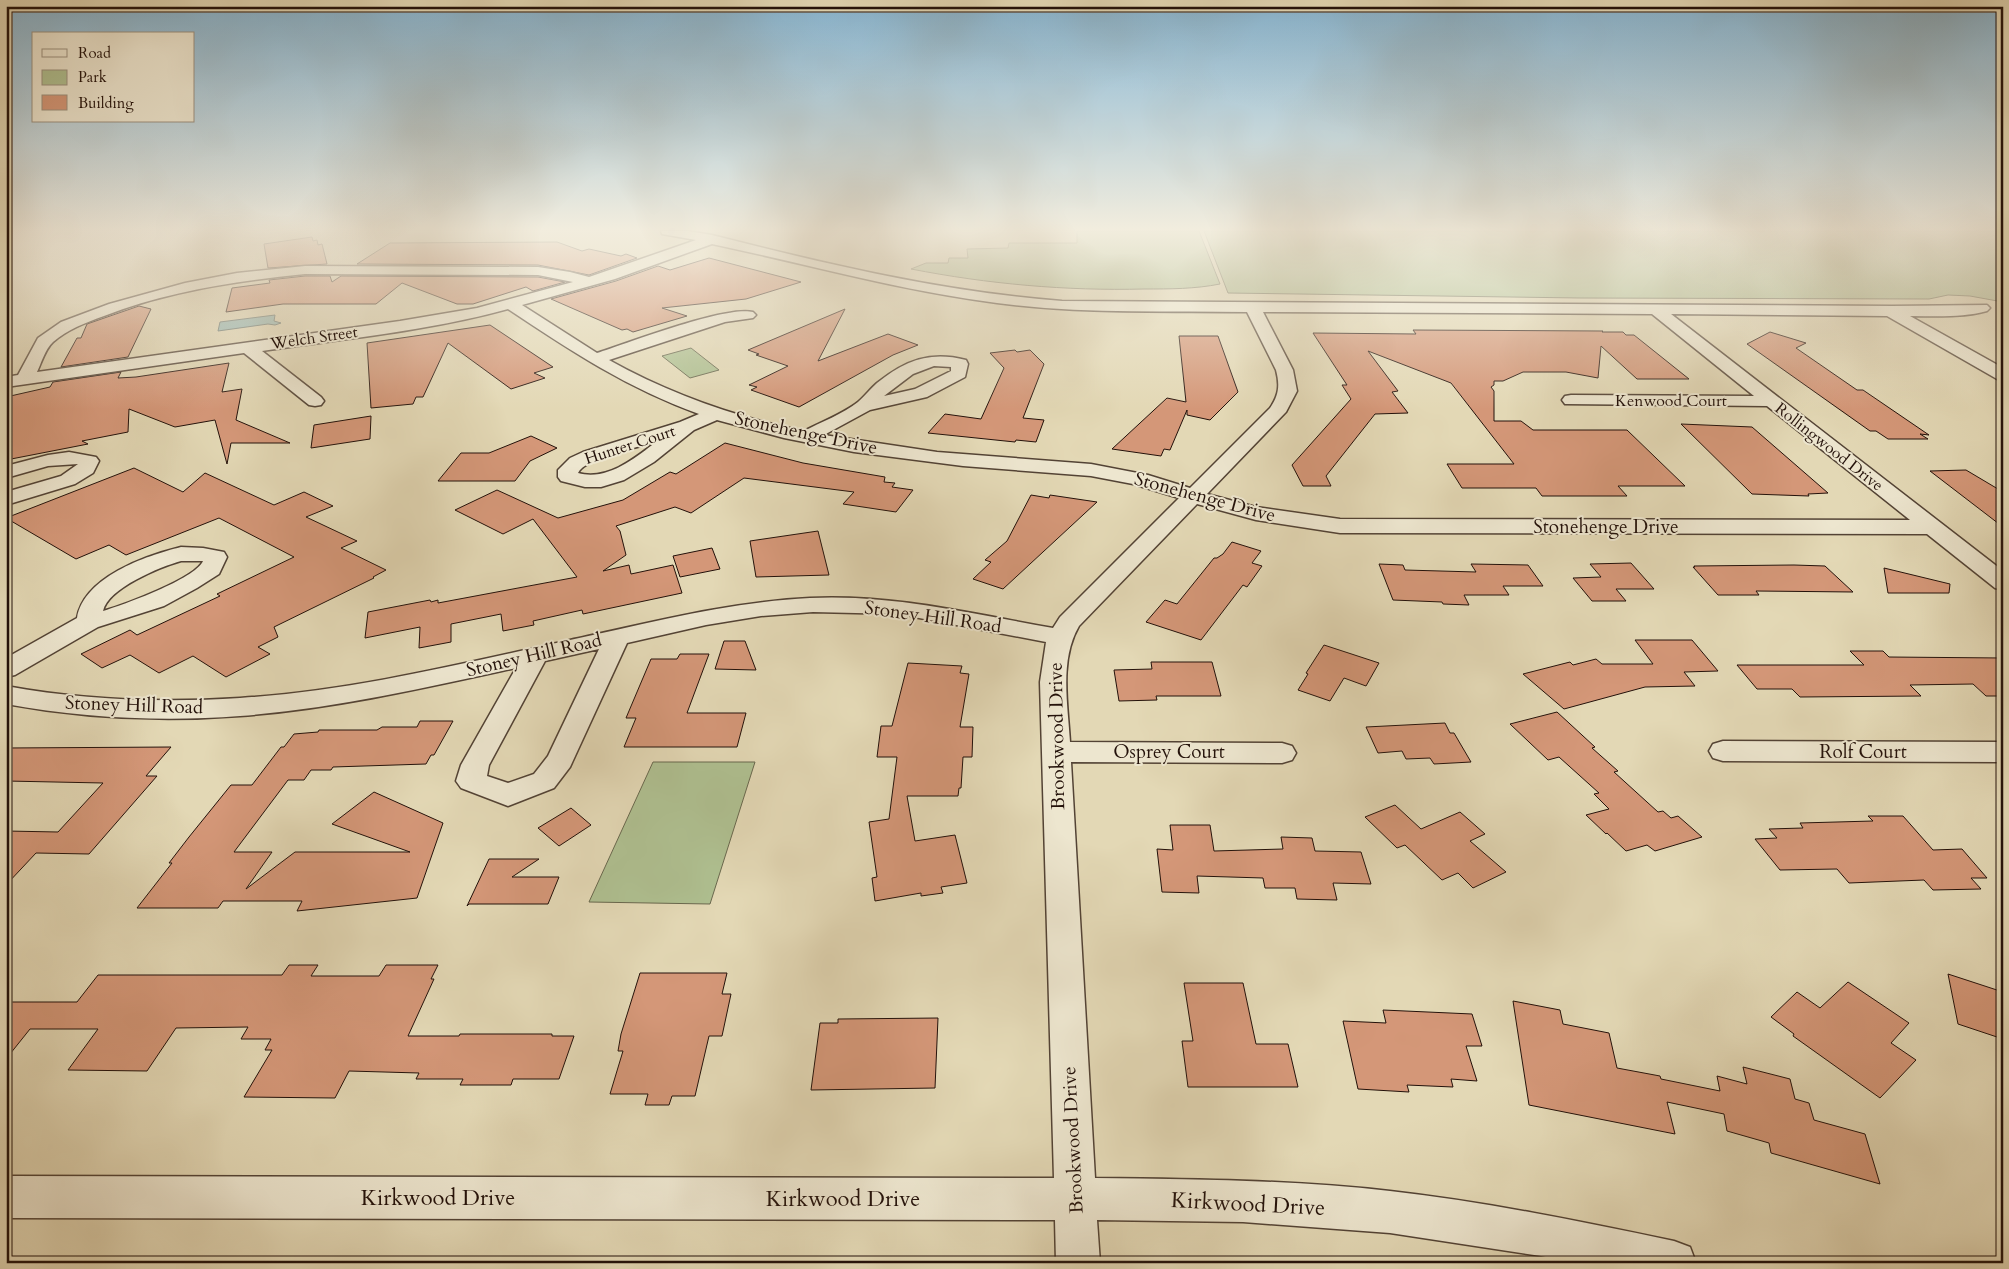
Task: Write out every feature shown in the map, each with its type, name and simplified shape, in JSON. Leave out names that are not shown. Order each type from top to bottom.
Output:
[{"type":"street","points":[[25,379],[44,341],[67,326],[88,316],[129,302],[178,290]]},
{"type":"street","name":"Welch Street","points":[[6,382],[440,320],[512,304],[560,290]]},
{"type":"street","points":[[941,290],[994,299],[1106,308],[1892,311],[1960,311],[1982,308]]},
{"type":"street","name":"Stonehenge Drive","points":[[512,304],[594,359],[649,388],[717,413],[807,437],[923,456],[1101,471],[1145,480],[1192,496],[1276,517],[1340,526],[1932,527]]},
{"type":"street","name":"Brookwood Drive","points":[[1078,1263],[1053,682],[1056,649],[1060,637],[1069,622],[1276,412],[1286,399],[1289,386],[1286,374],[1253,308]]},
{"type":"street","name":"Rollingwood Drive","points":[[1656,310],[2003,583]]},
{"type":"street","points":[[1892,311],[2003,376]]},
{"type":"street","points":[[594,359],[723,318],[748,315]]},
{"type":"street","points":[[248,348],[316,401]]},
{"type":"street","name":"Kenwood Court","points":[[1571,400],[1770,401]]},
{"type":"street","points":[[807,437],[864,406]]},
{"type":"street","name":"Hunter Court","points":[[687,426],[643,461],[618,475],[594,482],[578,481],[568,477],[568,470],[572,466],[590,456],[687,426],[717,413]]},
{"type":"street","points":[[6,472],[51,460],[80,458],[89,460],[86,469],[68,480],[6,499]]},
{"type":"street","points":[[6,669],[89,622],[122,613],[156,600],[211,569],[216,557],[198,553],[179,554],[144,568],[113,585],[95,600],[89,622]]},
{"type":"street","name":"Stoney Hill Road","points":[[6,695],[78,705],[155,709],[240,706],[323,697],[406,683],[617,637],[761,609],[813,605],[898,607],[1060,637]]},
{"type":"street","points":[[536,655],[475,765],[471,781],[508,795],[544,781],[560,760],[617,637]]},
{"type":"street","name":"Rolf Court","points":[[1723,751],[2003,752]]},
{"type":"street","name":"Osprey Court","points":[[1056,752],[1282,753]]},
{"type":"street","name":"Kirkwood Drive","points":[[6,1198],[1075,1199],[1243,1201],[1390,1212],[1541,1234],[1674,1263]]},
{"type":"green space","points":[[1227,290],[2003,290],[2003,302],[1970,296],[1948,295],[1929,299],[1580,298],[1228,293]]},
{"type":"green space","points":[[691,348],[719,370],[690,378],[662,356]]},
{"type":"green space","points":[[653,762],[755,762],[710,904],[589,902]]},
{"type":"water","points":[[275,315],[274,321],[281,323],[218,331],[220,322]]},
{"type":"building","points":[[231,290],[393,290],[376,304],[283,304],[226,312]]},
{"type":"building","points":[[421,290],[516,290],[473,304],[457,304]]},
{"type":"building","points":[[583,290],[774,290],[746,299],[662,308],[687,316],[633,332],[627,329],[622,330],[551,299]]},
{"type":"building","points":[[139,306],[151,309],[128,357],[61,367],[77,338],[81,338],[87,324]]},
{"type":"building","points":[[845,309],[818,361],[888,334],[918,345],[893,355],[799,407],[751,390],[757,387],[749,385],[788,366],[756,355],[759,354],[748,350]]},
{"type":"building","points":[[490,325],[553,367],[534,373],[545,378],[511,389],[448,343],[423,397],[416,397],[413,404],[371,408],[367,343]]},
{"type":"building","points":[[1413,330],[1603,331],[1623,332],[1626,335],[1634,335],[1689,379],[1637,379],[1601,346],[1598,378],[1566,372],[1523,372],[1503,381],[1494,381],[1494,385],[1491,387],[1494,391],[1494,421],[1521,421],[1533,430],[1627,430],[1685,486],[1618,486],[1627,496],[1542,496],[1536,488],[1462,488],[1447,464],[1514,464],[1451,383],[1368,351],[1398,391],[1392,392],[1408,413],[1375,414],[1326,476],[1331,486],[1303,486],[1292,465],[1351,399],[1342,385],[1347,385],[1313,333],[1416,334]]},
{"type":"building","points":[[1770,332],[1806,343],[1796,348],[1857,390],[1863,390],[1929,435],[1920,434],[1928,439],[1888,439],[1876,431],[1870,431],[1747,344]]},
{"type":"building","points":[[1179,336],[1218,336],[1238,392],[1210,420],[1187,415],[1187,410],[1170,450],[1164,449],[1161,456],[1112,449],[1167,398],[1186,402]]},
{"type":"building","points":[[1015,350],[1017,352],[1030,350],[1044,364],[1023,418],[1044,420],[1036,442],[1016,440],[1015,442],[928,433],[945,414],[981,419],[1004,368],[990,353]]},
{"type":"building","points":[[229,363],[222,392],[242,389],[236,420],[290,443],[231,443],[227,464],[215,420],[175,427],[129,409],[128,432],[82,441],[88,444],[6,460],[6,397],[50,387],[53,382],[121,372],[118,378],[136,377]]},
{"type":"building","points":[[371,416],[370,439],[311,448],[314,425]]},
{"type":"building","points":[[1681,424],[1752,427],[1828,493],[1808,494],[1809,496],[1752,494]]},
{"type":"building","points":[[531,436],[557,448],[530,461],[515,481],[438,481],[461,453],[489,453]]},
{"type":"building","points":[[725,443],[803,463],[885,477],[884,482],[895,483],[892,487],[913,490],[896,512],[843,504],[854,492],[744,478],[691,513],[675,507],[616,526],[620,531],[626,555],[603,571],[629,565],[631,574],[673,565],[682,593],[583,614],[582,610],[533,621],[534,625],[503,631],[501,614],[451,624],[451,642],[419,648],[420,627],[365,638],[368,612],[430,600],[431,602],[438,600],[438,603],[577,577],[533,519],[503,534],[455,510],[497,490],[558,518],[623,500],[670,472],[676,474]]},
{"type":"building","points":[[134,468],[183,492],[205,473],[274,505],[304,492],[333,506],[306,517],[357,541],[341,548],[386,570],[374,578],[274,627],[278,637],[258,647],[270,654],[226,677],[193,656],[159,673],[130,655],[102,668],[81,654],[130,630],[137,635],[220,596],[217,594],[294,557],[219,518],[126,555],[109,545],[76,559],[6,518]]},
{"type":"building","points":[[1966,470],[2003,492],[2003,527],[1930,471]]},
{"type":"building","points":[[1031,495],[1049,498],[1050,495],[1097,502],[1003,589],[973,579],[991,562],[985,560],[1007,541]]},
{"type":"building","points":[[818,531],[829,575],[756,577],[750,541]]},
{"type":"building","points":[[1232,542],[1261,551],[1252,563],[1262,566],[1247,587],[1243,585],[1201,640],[1146,622],[1165,600],[1177,604],[1214,558],[1223,554]]},
{"type":"building","points":[[712,548],[720,569],[680,577],[673,556]]},
{"type":"building","points":[[1631,563],[1654,589],[1616,589],[1626,601],[1592,601],[1573,578],[1601,577],[1590,564]]},
{"type":"building","points":[[1379,564],[1403,565],[1405,570],[1476,572],[1471,564],[1528,565],[1543,586],[1503,586],[1509,595],[1464,595],[1469,605],[1393,600]]},
{"type":"building","points":[[1694,566],[1825,566],[1853,592],[1756,591],[1759,595],[1718,595],[1693,567]]},
{"type":"building","points":[[1884,568],[1950,584],[1949,593],[1888,593]]},
{"type":"building","points":[[1635,640],[1692,640],[1718,671],[1684,672],[1695,686],[1645,687],[1564,709],[1523,674],[1570,662],[1573,665],[1596,659],[1602,664],[1653,664]]},
{"type":"building","points":[[724,641],[745,641],[756,670],[715,669]]},
{"type":"building","points":[[1324,645],[1379,663],[1366,686],[1344,678],[1330,701],[1298,690],[1308,674],[1306,673]]},
{"type":"building","points":[[1850,651],[1883,651],[1889,657],[2003,658],[2003,696],[1986,696],[1973,684],[1910,685],[1921,696],[1800,697],[1792,689],[1757,689],[1737,665],[1864,665]]},
{"type":"building","points":[[680,654],[709,654],[687,713],[746,713],[737,747],[624,747],[636,718],[626,718],[651,659],[677,659]]},
{"type":"building","points":[[1151,662],[1212,662],[1221,696],[1156,696],[1157,700],[1119,701],[1114,670],[1152,669]]},
{"type":"building","points":[[908,663],[962,666],[960,673],[969,674],[960,727],[973,727],[972,757],[963,757],[961,788],[959,788],[958,796],[907,796],[915,841],[955,835],[967,883],[941,887],[943,893],[921,896],[921,893],[875,901],[872,878],[877,877],[869,822],[889,819],[897,757],[877,757],[881,726],[892,726]]},
{"type":"building","points":[[1557,712],[1595,747],[1592,748],[1618,771],[1614,772],[1658,812],[1663,811],[1671,818],[1678,816],[1702,837],[1655,851],[1647,845],[1626,851],[1606,834],[1586,815],[1609,809],[1594,794],[1599,793],[1559,757],[1548,760],[1510,724]]},
{"type":"building","points":[[420,721],[453,721],[434,755],[431,755],[426,764],[333,767],[331,770],[311,770],[304,780],[288,780],[234,852],[272,852],[246,889],[295,852],[410,852],[332,824],[374,792],[443,823],[417,898],[297,911],[302,901],[223,901],[218,908],[137,908],[172,863],[169,863],[231,785],[252,785],[281,747],[284,747],[294,734],[318,732],[319,730],[377,730],[382,727],[417,727]]},
{"type":"building","points":[[1445,723],[1450,733],[1454,733],[1471,762],[1434,764],[1430,758],[1406,759],[1402,751],[1378,753],[1366,727]]},
{"type":"building","points":[[171,747],[146,776],[157,776],[89,854],[36,853],[6,885],[6,831],[58,832],[103,783],[6,781],[6,748]]},
{"type":"building","points":[[1395,805],[1421,829],[1460,812],[1485,834],[1470,841],[1506,872],[1473,888],[1458,873],[1442,880],[1405,845],[1397,848],[1365,817]]},
{"type":"building","points":[[571,808],[591,825],[559,846],[538,828]]},
{"type":"building","points":[[1868,816],[1903,816],[1933,850],[1962,849],[1987,878],[1971,878],[1981,889],[1933,890],[1924,880],[1849,883],[1837,869],[1780,870],[1755,839],[1777,838],[1769,829],[1803,828],[1800,823],[1873,821]]},
{"type":"building","points":[[1170,825],[1210,825],[1214,851],[1283,849],[1281,837],[1312,838],[1315,851],[1361,852],[1371,884],[1333,883],[1337,900],[1297,899],[1295,888],[1265,888],[1263,878],[1197,876],[1199,893],[1162,892],[1157,849],[1173,850]]},
{"type":"building","points":[[489,859],[539,859],[512,877],[559,877],[548,904],[469,904],[467,906]]},
{"type":"building","points":[[289,965],[318,965],[311,976],[379,976],[386,965],[438,965],[431,979],[434,979],[408,1036],[552,1034],[552,1036],[574,1036],[559,1079],[513,1079],[511,1085],[460,1085],[463,1079],[416,1079],[419,1073],[349,1071],[335,1098],[244,1097],[272,1050],[265,1050],[271,1039],[241,1039],[248,1027],[176,1028],[147,1071],[68,1070],[98,1029],[30,1029],[6,1059],[6,1002],[77,1002],[98,975],[282,975]]},
{"type":"building","points":[[640,973],[727,973],[722,994],[731,994],[722,1036],[709,1036],[695,1096],[672,1096],[669,1105],[645,1105],[648,1094],[610,1094],[623,1051],[618,1051],[621,1034]]},
{"type":"building","points":[[1948,974],[2003,992],[2003,1039],[1958,1024]]},
{"type":"building","points":[[1848,982],[1909,1023],[1891,1043],[1916,1060],[1880,1098],[1793,1036],[1794,1034],[1771,1017],[1797,992],[1820,1008]]},
{"type":"building","points":[[1184,983],[1243,983],[1256,1044],[1288,1044],[1298,1087],[1188,1087],[1182,1041],[1193,1041]]},
{"type":"building","points":[[1513,1001],[1560,1010],[1563,1024],[1609,1033],[1617,1068],[1660,1076],[1661,1079],[1720,1091],[1717,1076],[1747,1084],[1743,1067],[1790,1079],[1795,1099],[1809,1103],[1814,1120],[1865,1134],[1880,1184],[1771,1153],[1769,1143],[1727,1131],[1724,1114],[1667,1102],[1675,1134],[1529,1105]]},
{"type":"building","points":[[1383,1010],[1472,1014],[1482,1046],[1466,1046],[1477,1081],[1451,1079],[1453,1087],[1407,1085],[1409,1092],[1358,1089],[1343,1021],[1386,1023]]},
{"type":"building","points":[[938,1018],[935,1088],[811,1090],[820,1023],[838,1023],[838,1019]]}]
